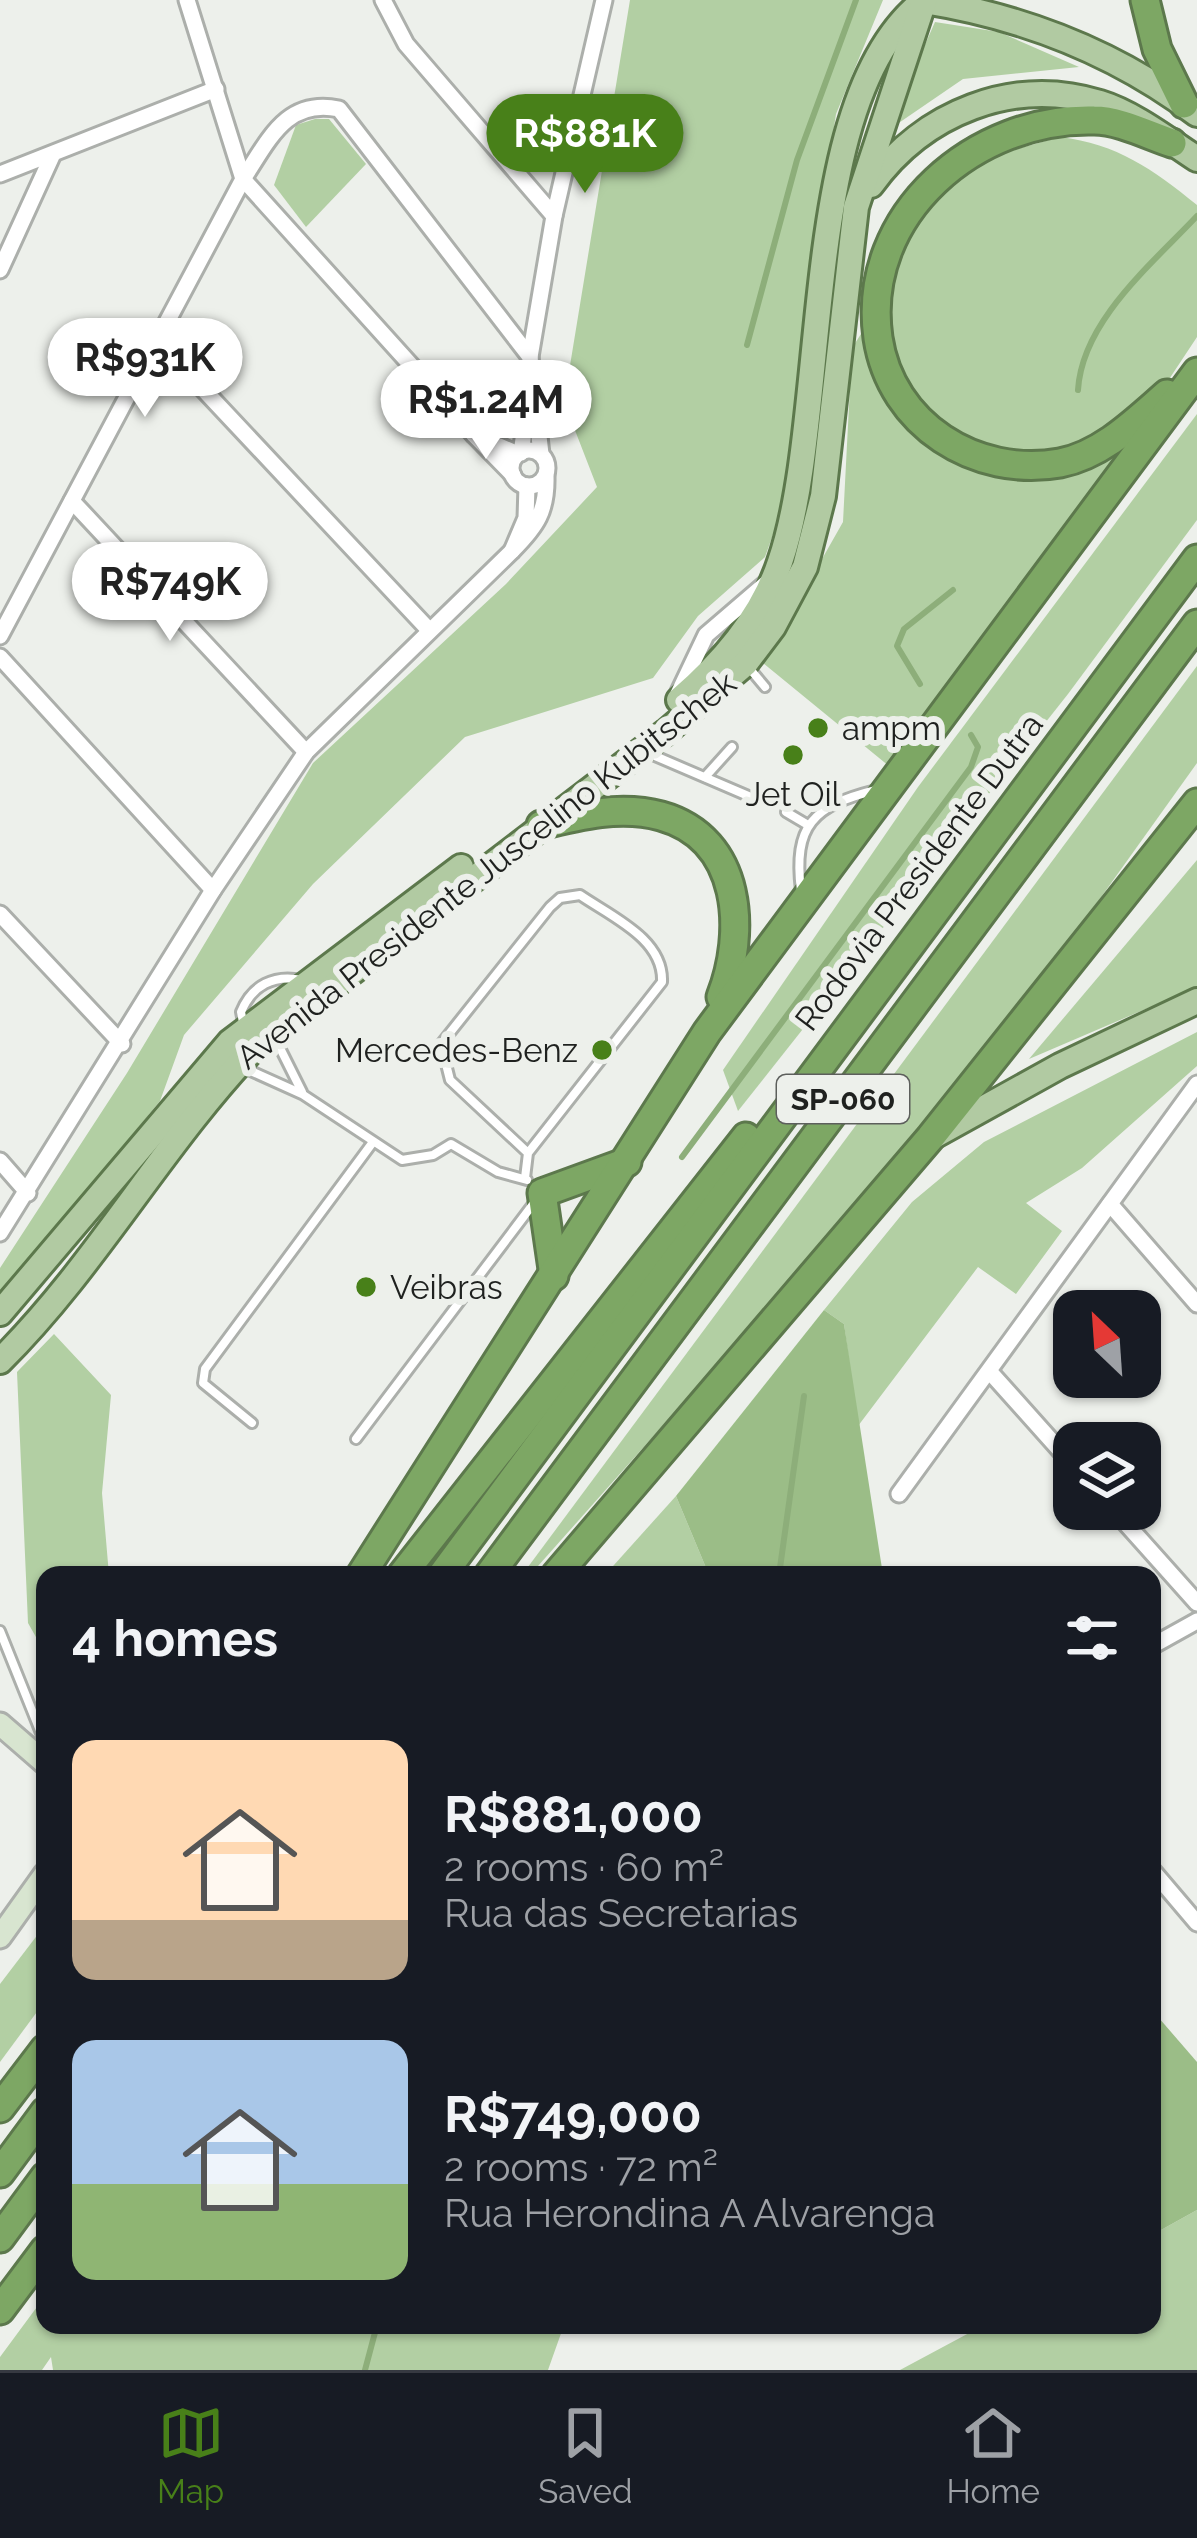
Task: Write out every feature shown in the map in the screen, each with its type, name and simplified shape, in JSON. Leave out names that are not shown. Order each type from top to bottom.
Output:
[{"type":"highway","points":[[1145,0],[1157,49],[1191,109]]},
{"type":"highway","points":[[1172,143],[1099,119],[1046,122],[996,137],[950,166],[916,200],[890,244],[878,288],[878,338],[892,386],[923,424],[960,452],[1010,466],[1064,463],[1117,438],[1197,370]]},
{"type":"highway","points":[[367,1566],[707,1032],[1197,370]]},
{"type":"highway","name":"Rodovia Presidente Dutra","points":[[449,1566],[1197,559]]},
{"type":"highway","name":"SP-060","points":[[496,1566],[1197,623]]},
{"type":"highway","points":[[564,1566],[930,1138],[1197,803]]},
{"type":"highway","points":[[542,826],[590,812],[664,816],[715,856],[732,887],[738,919],[735,960],[707,1032]]},
{"type":"highway","points":[[409,1566],[674,1222],[912,942]]},
{"type":"highway","points":[[554,1276],[534,1186],[627,1162]]},
{"type":"highway","points":[[0,2108],[36,2060]]},
{"type":"highway","points":[[0,2173],[36,2124]]},
{"type":"highway","points":[[0,2237],[36,2188]]},
{"type":"highway","points":[[0,2310],[36,2261]]},
{"type":"main road","points":[[924,0],[996,13],[1086,46],[1191,109]]},
{"type":"main road","name":"Avenida Presidente Juscelino Kubitschek","points":[[0,1313],[87,1216],[179,1097],[641,750],[745,664],[773,627],[805,567],[823,496],[856,207],[924,0]]},
{"type":"main road","name":"Avenida Presidente Juscelino Kubitschek","points":[[0,1360],[39,1322],[201,1103],[309,981],[673,704],[728,654],[773,577],[796,479],[839,178],[857,104],[881,45],[924,0]]},
{"type":"main road","points":[[856,207],[913,138],[951,113],[1004,97],[1054,94],[1104,103],[1197,159]]},
{"type":"main road","points":[[930,1138],[1060,1066],[1197,1000]]},
{"type":"main road","points":[[4,1734],[36,1757]]},
{"type":"main road","points":[[0,1937],[36,1887]]},
{"type":"street","points":[[187,0],[243,179],[520,481]]},
{"type":"street","points":[[383,0],[406,44],[554,216]]},
{"type":"street","points":[[0,1233],[122,1044],[213,890],[306,752],[538,524],[547,502],[530,389],[530,357],[554,216],[604,0]]},
{"type":"street","points":[[0,175],[216,89]]},
{"type":"street","points":[[0,636],[243,179],[277,127],[296,110],[319,105],[340,109],[530,357]]},
{"type":"street","points":[[0,270],[53,154]]},
{"type":"street","points":[[158,340],[428,629]]},
{"type":"street","points":[[512,551],[526,518],[512,462],[519,453],[530,389]]},
{"type":"street","points":[[474,434],[519,453],[541,454]]},
{"type":"street","points":[[520,481],[545,476]]},
{"type":"street","points":[[72,501],[306,752]]},
{"type":"street","points":[[1,662],[213,890]]},
{"type":"street","points":[[0,914],[122,1044]]},
{"type":"street","points":[[898,1494],[1197,1084]]},
{"type":"street","points":[[0,1161],[28,1193]]},
{"type":"street","points":[[1110,1204],[1197,1304]]},
{"type":"street","points":[[990,1372],[1053,1442]]},
{"type":"street","points":[[1132,1530],[1197,1603]]},
{"type":"street","points":[[1161,1641],[1197,1621]]},
{"type":"street","points":[[1161,1881],[1197,1923]]},
{"type":"lane","points":[[745,664],[765,687]]},
{"type":"lane","points":[[704,777],[732,747]]},
{"type":"lane","points":[[641,750],[753,798]]},
{"type":"lane","points":[[802,904],[797,861],[808,825],[824,809],[889,787]]},
{"type":"lane","points":[[786,812],[808,825]]},
{"type":"lane","points":[[356,1439],[534,1186],[528,1153],[450,1080],[441,1044],[550,907],[560,898],[580,895],[650,944],[663,968],[662,982],[528,1153]]},
{"type":"lane","points":[[258,1036],[302,1094]]},
{"type":"lane","points":[[238,1066],[302,1094],[402,1160],[433,1155],[451,1144],[498,1172],[534,1186]]},
{"type":"lane","points":[[252,1423],[212,1394],[203,1383],[205,1369],[374,1142]]},
{"type":"lane","points":[[0,1631],[36,1721]]},
{"type":"green space","points":[[630,0],[883,0],[836,114],[803,330],[786,498],[765,557],[698,616],[653,678],[465,737],[313,884],[184,1035],[160,1101],[0,1296],[0,1268],[127,1073],[313,763],[506,584],[597,487],[564,402]]},
{"type":"green space","points":[[935,22],[999,32],[1079,67],[963,79],[887,131]]},
{"type":"green space","points":[[329,119],[366,164],[306,227],[274,185],[296,125]]},
{"type":"green space","points":[[1060,137],[1133,160],[1197,205],[1197,337],[1093,494],[895,771],[763,663],[843,522],[852,348],[893,284],[900,250],[927,200],[985,158]]},
{"type":"green space","points":[[1197,414],[1197,520],[1068,694],[738,1111],[723,1070],[918,787]]},
{"type":"green space","points":[[1197,666],[1197,763],[971,1079],[538,1566],[529,1566]]},
{"type":"green space","points":[[1197,860],[1197,987],[1029,1059]]},
{"type":"green space","points":[[1197,1032],[1197,1066],[1082,1168],[1026,1203],[1062,1231],[1016,1294],[978,1267],[858,1426],[844,1324],[824,1310],[912,1202],[984,1142]]},
{"type":"green space","points":[[824,1310],[844,1324],[882,1566],[705,1566],[676,1496]]},
{"type":"green space","points":[[54,1334],[111,1395],[102,1493],[108,1566],[36,1566],[36,1637],[28,1623],[17,1372]]},
{"type":"green space","points":[[676,1496],[705,1566],[613,1566]]},
{"type":"green space","points":[[36,1937],[36,2013],[0,2062],[0,1984]]},
{"type":"green space","points":[[1161,2020],[1197,2062],[1197,2210],[1161,2230]]},
{"type":"green space","points":[[1197,2210],[1197,2370],[900,2370],[967,2334],[1161,2334],[1161,2230]]},
{"type":"green space","points":[[36,2308],[36,2334],[561,2334],[548,2370],[53,2370],[51,2357],[42,2370],[0,2370],[0,2357]]},
{"type":"waterway","points":[[747,345],[797,160],[856,0]]},
{"type":"waterway","points":[[1078,390],[1082,365],[1106,317],[1197,216]]},
{"type":"waterway","points":[[920,684],[897,646],[904,629],[953,590]]},
{"type":"waterway","points":[[682,1157],[971,767],[978,747],[971,735]]},
{"type":"waterway","points":[[780,1566],[804,1396]]},
{"type":"waterway","points":[[365,2370],[375,2334]]},
{"type":"place","name":"ampm","points":[[818,728]]},
{"type":"place","name":"Jet Oil","points":[[793,755]]},
{"type":"place","name":"Mercedes-Benz","points":[[602,1050]]},
{"type":"place","name":"Veibras","points":[[366,1287]]}]
